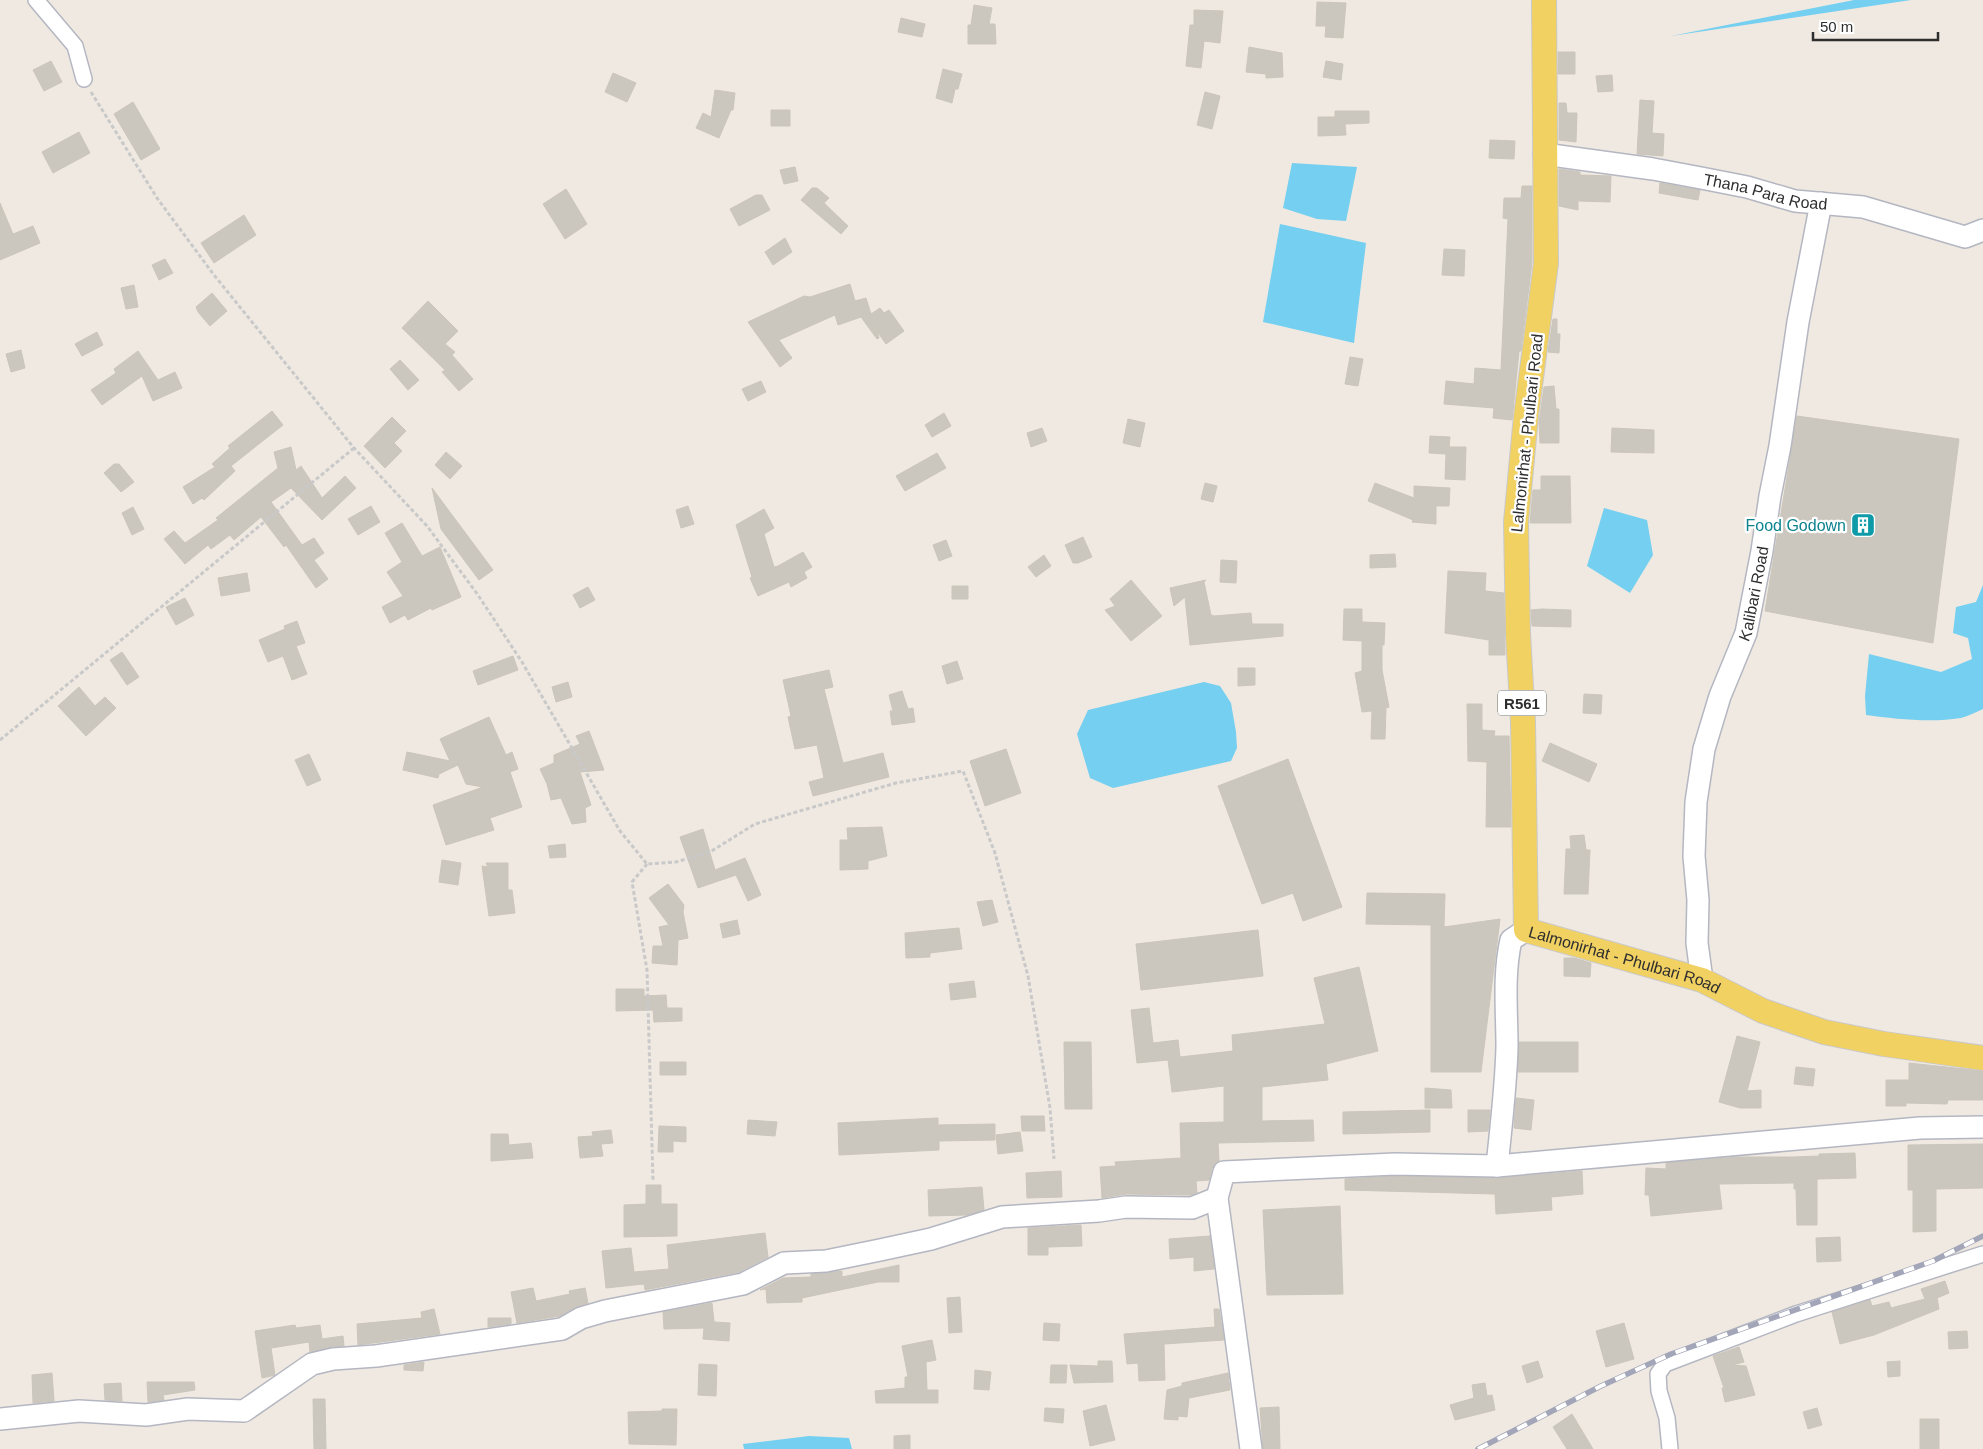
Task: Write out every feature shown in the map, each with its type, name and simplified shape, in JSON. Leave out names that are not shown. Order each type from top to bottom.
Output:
[{"type":"main road","name":"Lalmonirhat - Phulbari Road","points":[[1544,0],[1546,263],[1526,416],[1516,522],[1518,634],[1523,722],[1526,930],[1702,980],[1764,1011],[1824,1032],[1884,1044],[1983,1058]]},
{"type":"street","points":[[36,0],[75,46],[84,79]]},
{"type":"street","name":"Thana Para Road","points":[[1544,154],[1654,169],[1747,187],[1795,201],[1863,207],[1965,237],[1983,230]]},
{"type":"street","name":"Kalibari Road","points":[[1702,980],[1697,943],[1698,900],[1694,856],[1696,802],[1704,748],[1720,696],[1746,633],[1780,446],[1798,322],[1821,203]]},
{"type":"street","points":[[1497,1166],[1507,1048],[1505,988],[1507,955],[1511,940],[1526,930]]},
{"type":"street","points":[[1251,1449],[1217,1198],[1224,1172],[1395,1164],[1497,1166],[1920,1128],[1983,1127]]},
{"type":"street","points":[[0,1419],[79,1410],[146,1415],[188,1409],[244,1411],[312,1364],[319,1362],[562,1329],[581,1318],[605,1311],[743,1284],[784,1263],[826,1261],[880,1250],[931,1238],[1002,1217],[1099,1211],[1126,1207],[1192,1208],[1217,1198]]},
{"type":"street","points":[[1670,1449],[1668,1418],[1659,1391],[1658,1374],[1665,1364],[1796,1314],[1983,1254]]},
{"type":"path","points":[[84,79],[101,110],[156,198],[214,275],[354,448],[427,526],[478,595],[522,662],[620,831],[647,864]]},
{"type":"path","points":[[0,740],[354,448]]},
{"type":"path","points":[[653,1181],[647,970],[632,882],[647,864],[676,862],[710,852],[755,824],[896,783],[963,770],[995,853],[1028,976],[1050,1108],[1054,1159]]},
{"type":"water","points":[[1854,0],[1911,0],[1671,36]]},
{"type":"water","points":[[1292,163],[1357,167],[1346,221],[1317,219],[1283,208]]},
{"type":"water","points":[[1280,224],[1366,243],[1354,343],[1263,322]]},
{"type":"water","points":[[1604,508],[1647,520],[1653,555],[1630,593],[1587,566]]},
{"type":"water","points":[[1983,585],[1983,709],[1961,718],[1937,720],[1901,719],[1866,715],[1865,696],[1869,654],[1941,672],[1972,659],[1968,638],[1953,633],[1956,607],[1976,602]]},
{"type":"water","points":[[1204,682],[1220,686],[1231,703],[1237,748],[1231,761],[1113,788],[1090,778],[1077,734],[1088,710]]},
{"type":"water","points":[[809,1436],[849,1438],[852,1449],[744,1449],[743,1444]]},
{"type":"building","points":[[1317,2],[1346,3],[1343,38],[1325,37],[1326,26],[1316,26]]},
{"type":"building","points":[[974,5],[992,8],[989,24],[995,24],[996,44],[968,44],[968,25],[971,25]]},
{"type":"building","points":[[1194,10],[1223,11],[1220,43],[1204,41],[1201,68],[1186,66],[1190,25],[1194,25]]},
{"type":"building","points":[[901,18],[925,24],[922,37],[898,32]]},
{"type":"building","points":[[1249,47],[1282,53],[1283,77],[1266,78],[1266,74],[1246,72]]},
{"type":"building","points":[[1558,52],[1575,52],[1575,74],[1558,74]]},
{"type":"building","points":[[51,61],[62,82],[44,91],[33,70]]},
{"type":"building","points":[[1326,61],[1343,64],[1341,80],[1323,77]]},
{"type":"building","points":[[943,69],[962,74],[958,89],[955,89],[952,103],[936,98]]},
{"type":"building","points":[[613,73],[636,83],[627,102],[605,92]]},
{"type":"building","points":[[1612,75],[1613,91],[1598,92],[1596,76]]},
{"type":"building","points":[[715,90],[735,93],[733,110],[731,110],[719,138],[696,128],[703,113],[711,117]]},
{"type":"building","points":[[1205,92],[1220,96],[1212,129],[1197,125]]},
{"type":"building","points":[[1640,100],[1654,101],[1652,133],[1664,134],[1663,156],[1637,154]]},
{"type":"building","points":[[133,102],[160,149],[141,160],[114,114]]},
{"type":"building","points":[[1559,103],[1566,103],[1567,113],[1577,113],[1576,142],[1559,140]]},
{"type":"building","points":[[771,110],[790,110],[790,126],[771,126]]},
{"type":"building","points":[[1335,111],[1369,111],[1369,123],[1345,124],[1346,135],[1318,136],[1318,117],[1335,117]]},
{"type":"building","points":[[79,132],[90,153],[53,173],[42,152]]},
{"type":"building","points":[[1490,140],[1515,141],[1514,159],[1489,158]]},
{"type":"building","points":[[795,167],[798,181],[784,184],[780,170]]},
{"type":"building","points":[[1559,169],[1580,172],[1580,175],[1611,176],[1610,202],[1578,201],[1578,210],[1559,206]]},
{"type":"building","points":[[1660,183],[1700,190],[1698,200],[1659,193]]},
{"type":"building","points":[[1522,186],[1532,186],[1532,262],[1521,351],[1519,351],[1512,420],[1493,418],[1494,408],[1444,404],[1446,381],[1474,384],[1475,368],[1501,370],[1508,219],[1503,218],[1504,198],[1521,198]]},
{"type":"building","points":[[812,188],[817,188],[829,198],[824,203],[848,226],[841,234],[801,200]]},
{"type":"building","points":[[566,189],[587,224],[565,239],[543,204]]},
{"type":"building","points":[[756,195],[762,195],[770,210],[739,226],[730,209]]},
{"type":"building","points":[[0,203],[13,234],[33,226],[40,243],[0,260]]},
{"type":"building","points":[[244,215],[256,235],[214,263],[201,243]]},
{"type":"building","points":[[785,238],[792,252],[773,265],[765,252]]},
{"type":"building","points":[[1444,249],[1465,250],[1464,276],[1442,275]]},
{"type":"building","points":[[165,259],[173,273],[159,280],[152,265]]},
{"type":"building","points":[[850,284],[855,301],[866,298],[871,314],[880,308],[884,313],[889,310],[904,331],[886,344],[877,331],[879,338],[877,339],[861,317],[838,325],[835,315],[779,340],[792,358],[780,367],[748,322],[804,296],[810,297]]},
{"type":"building","points":[[134,285],[138,307],[126,309],[121,288]]},
{"type":"building","points":[[212,293],[227,311],[210,326],[196,307]]},
{"type":"building","points":[[428,301],[458,331],[445,344],[455,352],[452,355],[473,379],[459,391],[442,372],[445,370],[402,328]]},
{"type":"building","points":[[1553,319],[1557,319],[1557,334],[1560,334],[1559,353],[1548,352]]},
{"type":"building","points":[[97,332],[103,345],[82,356],[75,344]]},
{"type":"building","points":[[21,350],[25,368],[11,372],[6,354]]},
{"type":"building","points":[[138,351],[158,380],[175,372],[182,388],[153,401],[142,376],[102,405],[91,390],[116,373],[114,369]]},
{"type":"building","points":[[1350,357],[1363,359],[1358,386],[1345,384]]},
{"type":"building","points":[[400,360],[419,380],[408,390],[390,369]]},
{"type":"building","points":[[761,381],[766,392],[748,401],[742,389]]},
{"type":"building","points":[[1554,386],[1556,409],[1559,409],[1559,443],[1540,443],[1539,423],[1544,387]]},
{"type":"building","points":[[272,411],[283,425],[231,466],[235,471],[204,500],[202,498],[193,504],[183,487],[215,467],[212,464],[230,448],[228,446]]},
{"type":"building","points":[[944,413],[951,426],[932,437],[925,425]]},
{"type":"building","name":"Food Godown","points":[[1797,416],[1959,439],[1933,643],[1765,611]]},
{"type":"building","points":[[392,417],[406,431],[394,443],[402,451],[385,468],[364,446]]},
{"type":"building","points":[[1128,419],[1145,423],[1140,447],[1123,443]]},
{"type":"building","points":[[1042,428],[1047,441],[1031,447],[1027,433]]},
{"type":"building","points":[[1612,428],[1654,430],[1654,453],[1611,452]]},
{"type":"building","points":[[1430,436],[1450,437],[1449,447],[1466,447],[1465,480],[1445,479],[1446,454],[1429,453]]},
{"type":"building","points":[[291,447],[296,470],[301,466],[322,498],[345,476],[356,488],[322,520],[291,488],[271,502],[302,545],[314,538],[324,553],[314,560],[328,579],[316,588],[286,545],[284,547],[261,517],[234,540],[230,535],[211,549],[208,545],[185,564],[164,539],[174,531],[185,543],[218,520],[216,518],[278,468],[274,452]]},
{"type":"building","points":[[446,452],[462,466],[450,479],[435,465]]},
{"type":"building","points":[[937,453],[946,468],[905,491],[896,476]]},
{"type":"building","points":[[114,464],[119,464],[134,482],[121,492],[104,473]]},
{"type":"building","points":[[1541,476],[1570,476],[1571,523],[1530,523],[1533,490],[1541,490]]},
{"type":"building","points":[[1205,483],[1217,486],[1213,502],[1201,499]]},
{"type":"building","points":[[1375,483],[1414,498],[1414,486],[1450,488],[1449,506],[1436,506],[1436,524],[1412,522],[1413,520],[1368,501]]},
{"type":"building","points":[[432,488],[493,570],[479,580],[441,529]]},
{"type":"building","points":[[371,506],[380,522],[358,535],[348,519]]},
{"type":"building","points":[[688,506],[694,524],[681,528],[676,510]]},
{"type":"building","points":[[133,507],[144,529],[132,535],[122,513]]},
{"type":"building","points":[[764,509],[774,528],[764,534],[774,567],[803,552],[812,567],[804,572],[807,578],[791,587],[789,582],[758,596],[750,578],[752,577],[736,525]]},
{"type":"building","points":[[402,523],[422,556],[440,547],[461,597],[432,610],[431,608],[408,620],[405,615],[390,623],[382,607],[403,596],[387,572],[402,562],[385,533]]},
{"type":"building","points":[[1083,537],[1092,557],[1078,563],[1073,563],[1065,545]]},
{"type":"building","points":[[946,540],[952,556],[939,561],[933,545]]},
{"type":"building","points":[[1395,554],[1396,567],[1370,568],[1370,555]]},
{"type":"building","points":[[1044,555],[1051,566],[1036,577],[1028,567]]},
{"type":"building","points":[[1221,560],[1237,561],[1236,583],[1220,582]]},
{"type":"building","points":[[1448,571],[1486,573],[1485,591],[1504,593],[1505,655],[1489,655],[1489,640],[1445,633]]},
{"type":"building","points":[[247,573],[250,591],[221,596],[218,578]]},
{"type":"building","points":[[1131,580],[1162,616],[1131,641],[1105,610],[1115,606],[1110,599]]},
{"type":"building","points":[[1206,580],[1204,582],[1211,615],[1251,613],[1252,624],[1283,624],[1283,636],[1190,645],[1185,597],[1174,606],[1170,588]]},
{"type":"building","points":[[952,586],[968,586],[968,599],[952,599]]},
{"type":"building","points":[[588,587],[595,600],[580,608],[573,595]]},
{"type":"building","points":[[185,598],[194,615],[176,625],[166,607]]},
{"type":"building","points":[[1344,609],[1362,609],[1362,622],[1385,623],[1384,645],[1382,645],[1382,670],[1389,707],[1386,708],[1385,739],[1371,739],[1372,711],[1362,712],[1355,673],[1362,671],[1362,641],[1343,640]]},
{"type":"building","points":[[1531,610],[1571,610],[1571,627],[1532,626]]},
{"type":"building","points":[[297,621],[305,643],[296,646],[307,674],[292,680],[283,656],[268,662],[259,640],[285,629],[284,626]]},
{"type":"building","points":[[122,652],[139,677],[127,685],[110,660]]},
{"type":"building","points":[[513,656],[518,670],[478,685],[473,671]]},
{"type":"building","points":[[957,661],[963,679],[947,684],[942,666]]},
{"type":"building","points":[[1238,668],[1255,668],[1255,685],[1238,686]]},
{"type":"building","points":[[829,670],[833,687],[824,689],[843,763],[883,753],[889,777],[813,796],[809,782],[824,778],[817,745],[795,749],[788,717],[791,716],[783,680]]},
{"type":"building","points":[[568,682],[572,697],[556,702],[552,687]]},
{"type":"building","points":[[79,687],[95,706],[105,697],[116,708],[86,736],[58,706]]},
{"type":"building","points":[[902,691],[908,709],[913,708],[915,722],[892,725],[890,711],[893,711],[889,695]]},
{"type":"building","points":[[1584,694],[1602,695],[1601,714],[1583,713]]},
{"type":"building","points":[[1467,704],[1482,704],[1482,730],[1495,731],[1494,736],[1509,736],[1511,827],[1486,827],[1487,762],[1468,761]]},
{"type":"building","points":[[489,717],[506,755],[512,752],[518,769],[510,772],[522,807],[490,818],[494,830],[446,845],[433,805],[483,787],[466,784],[458,765],[439,774],[438,778],[403,770],[407,752],[450,761],[440,739]]},
{"type":"building","points":[[589,731],[604,770],[580,772],[591,805],[585,808],[586,822],[572,824],[561,798],[551,800],[547,784],[540,769],[554,763],[554,755],[580,744],[576,736]]},
{"type":"building","points":[[1550,743],[1597,764],[1589,782],[1542,761]]},
{"type":"building","points":[[1006,749],[1021,793],[985,806],[970,761]]},
{"type":"building","points":[[309,754],[321,780],[307,786],[295,760]]},
{"type":"building","points":[[1288,759],[1342,907],[1303,921],[1293,893],[1262,904],[1218,786]]},
{"type":"building","points":[[882,827],[887,856],[868,861],[868,869],[840,870],[840,840],[848,840],[847,828]]},
{"type":"building","points":[[703,829],[715,870],[745,858],[761,895],[748,901],[736,875],[698,888],[680,837]]},
{"type":"building","points":[[1584,835],[1586,850],[1590,850],[1588,894],[1564,894],[1566,849],[1571,849],[1570,836]]},
{"type":"building","points":[[565,844],[566,857],[550,858],[548,846]]},
{"type":"building","points":[[442,860],[461,863],[458,885],[439,882]]},
{"type":"building","points":[[486,863],[508,863],[508,890],[512,890],[515,913],[489,916],[482,866],[488,867]]},
{"type":"building","points":[[668,884],[684,905],[683,912],[688,938],[678,940],[677,965],[652,963],[653,946],[663,946],[659,927],[669,925],[649,898]]},
{"type":"building","points":[[1367,893],[1445,894],[1444,927],[1500,919],[1481,1072],[1431,1072],[1431,925],[1366,924]]},
{"type":"building","points":[[992,900],[998,922],[983,926],[977,902]]},
{"type":"building","points":[[737,920],[740,934],[723,938],[720,924]]},
{"type":"building","points":[[959,928],[962,949],[930,953],[930,957],[906,958],[905,933]]},
{"type":"building","points":[[1258,930],[1263,976],[1141,990],[1136,944]]},
{"type":"building","points":[[1564,958],[1574,958],[1591,963],[1590,977],[1564,976]]},
{"type":"building","points":[[1359,967],[1378,1051],[1326,1064],[1328,1080],[1262,1087],[1262,1121],[1313,1120],[1314,1141],[1218,1143],[1219,1161],[1212,1168],[1209,1180],[1196,1181],[1197,1193],[1190,1195],[1126,1194],[1102,1198],[1100,1167],[1116,1166],[1115,1162],[1181,1158],[1180,1123],[1224,1122],[1224,1086],[1172,1092],[1168,1060],[1137,1063],[1131,1010],[1149,1008],[1153,1043],[1178,1040],[1180,1057],[1233,1051],[1232,1035],[1325,1024],[1314,978]]},
{"type":"building","points":[[974,981],[976,997],[951,1000],[949,984]]},
{"type":"building","points":[[616,989],[644,989],[644,996],[666,995],[667,1008],[682,1008],[682,1021],[654,1022],[653,1010],[616,1011]]},
{"type":"building","points":[[1737,1036],[1760,1042],[1747,1091],[1761,1090],[1761,1108],[1740,1108],[1719,1102]]},
{"type":"building","points":[[1064,1042],[1091,1042],[1092,1109],[1065,1109]]},
{"type":"building","points":[[1519,1042],[1578,1042],[1578,1072],[1518,1072]]},
{"type":"building","points":[[660,1062],[686,1062],[686,1075],[660,1075]]},
{"type":"building","points":[[1909,1063],[1983,1071],[1983,1100],[1948,1100],[1947,1104],[1906,1103],[1906,1106],[1886,1106],[1886,1080],[1909,1080]]},
{"type":"building","points":[[1796,1067],[1815,1069],[1813,1086],[1794,1084]]},
{"type":"building","points":[[1425,1088],[1451,1090],[1452,1108],[1425,1108]]},
{"type":"building","points":[[1516,1098],[1534,1100],[1531,1130],[1514,1128]]},
{"type":"building","points":[[1430,1110],[1430,1132],[1343,1134],[1343,1112]]},
{"type":"building","points":[[1468,1110],[1490,1110],[1488,1131],[1468,1132]]},
{"type":"building","points":[[1021,1116],[1044,1116],[1045,1131],[1022,1131]]},
{"type":"building","points":[[938,1118],[938,1125],[995,1124],[995,1140],[939,1141],[939,1150],[839,1155],[838,1123]]},
{"type":"building","points":[[748,1120],[777,1122],[775,1136],[747,1134]]},
{"type":"building","points":[[659,1126],[686,1127],[686,1142],[673,1141],[673,1152],[658,1152]]},
{"type":"building","points":[[611,1130],[613,1143],[601,1144],[603,1156],[580,1158],[578,1137],[593,1136],[592,1132]]},
{"type":"building","points":[[1020,1132],[1023,1151],[998,1154],[996,1135]]},
{"type":"building","points":[[491,1134],[508,1134],[509,1145],[531,1143],[533,1158],[491,1161]]},
{"type":"building","points":[[1983,1144],[1983,1188],[1936,1189],[1936,1231],[1913,1232],[1913,1190],[1908,1190],[1908,1145]]},
{"type":"building","points":[[1855,1153],[1856,1178],[1817,1179],[1817,1225],[1797,1225],[1796,1189],[1794,1189],[1794,1183],[1719,1184],[1722,1209],[1651,1216],[1649,1195],[1645,1195],[1646,1168],[1666,1169],[1666,1163],[1739,1157],[1793,1157]]},
{"type":"building","points":[[1061,1171],[1062,1197],[1027,1198],[1026,1173]]},
{"type":"building","points":[[1582,1171],[1583,1194],[1551,1197],[1552,1210],[1496,1214],[1495,1194],[1345,1190],[1345,1179],[1395,1176],[1497,1178]]},
{"type":"building","points":[[646,1185],[661,1185],[661,1204],[677,1204],[677,1236],[624,1237],[624,1205],[646,1204]]},
{"type":"building","points":[[982,1187],[984,1210],[967,1215],[929,1216],[928,1190]]},
{"type":"building","points":[[1340,1206],[1343,1294],[1267,1295],[1263,1210]]},
{"type":"building","points":[[1081,1225],[1082,1246],[1048,1247],[1048,1255],[1028,1255],[1028,1228]]},
{"type":"building","points":[[765,1233],[768,1257],[739,1272],[645,1290],[644,1284],[606,1288],[602,1251],[631,1248],[634,1272],[669,1269],[667,1245]]},
{"type":"building","points":[[1210,1236],[1214,1269],[1194,1271],[1194,1257],[1170,1259],[1169,1239]]},
{"type":"building","points":[[1840,1237],[1841,1261],[1817,1262],[1816,1238]]},
{"type":"building","points":[[899,1265],[899,1282],[878,1282],[802,1298],[802,1302],[767,1303],[766,1289],[760,1290],[783,1278],[811,1277],[811,1274],[842,1271],[842,1277]]},
{"type":"building","points":[[1945,1281],[1949,1293],[1937,1298],[1939,1309],[1874,1335],[1840,1344],[1832,1312],[1870,1300],[1872,1306],[1889,1302],[1891,1308],[1925,1299],[1921,1289]]},
{"type":"building","points":[[533,1288],[536,1301],[570,1294],[569,1291],[585,1288],[588,1303],[575,1307],[560,1316],[517,1323],[511,1292]]},
{"type":"building","points":[[960,1297],[962,1332],[949,1333],[947,1298]]},
{"type":"building","points":[[712,1303],[714,1322],[730,1323],[729,1341],[703,1339],[704,1328],[664,1329],[663,1312]]},
{"type":"building","points":[[434,1309],[440,1334],[358,1345],[357,1324],[422,1318],[421,1312]]},
{"type":"building","points":[[1214,1309],[1219,1309],[1224,1340],[1164,1344],[1165,1380],[1139,1381],[1138,1363],[1127,1364],[1124,1334],[1215,1327]]},
{"type":"building","points":[[488,1318],[511,1318],[511,1324],[488,1327]]},
{"type":"building","points":[[1044,1323],[1060,1324],[1059,1341],[1043,1340]]},
{"type":"building","points":[[1624,1323],[1634,1359],[1606,1367],[1596,1331]]},
{"type":"building","points":[[295,1325],[296,1328],[320,1325],[322,1339],[343,1336],[344,1346],[310,1352],[309,1342],[271,1348],[275,1375],[262,1378],[255,1331]]},
{"type":"building","points":[[1967,1331],[1968,1348],[1949,1349],[1948,1332]]},
{"type":"building","points":[[932,1340],[936,1360],[926,1362],[927,1390],[938,1390],[938,1403],[876,1403],[875,1391],[905,1388],[905,1377],[908,1377],[902,1346]]},
{"type":"building","points":[[1739,1347],[1744,1362],[1732,1365],[1746,1366],[1755,1395],[1725,1402],[1722,1388],[1724,1388],[1713,1356]]},
{"type":"building","points":[[1098,1361],[1112,1361],[1113,1382],[1074,1383],[1070,1365],[1098,1366]]},
{"type":"building","points":[[1538,1361],[1543,1377],[1527,1383],[1522,1366]]},
{"type":"building","points":[[1900,1361],[1900,1376],[1888,1377],[1887,1362]]},
{"type":"building","points":[[424,1362],[423,1371],[404,1370],[404,1365]]},
{"type":"building","points":[[699,1364],[717,1365],[716,1396],[698,1395]]},
{"type":"building","points":[[1051,1365],[1067,1365],[1066,1383],[1050,1383]]},
{"type":"building","points":[[975,1370],[991,1372],[989,1390],[974,1389]]},
{"type":"building","points":[[52,1373],[54,1401],[33,1403],[32,1375]]},
{"type":"building","points":[[1228,1373],[1230,1390],[1189,1398],[1187,1417],[1178,1416],[1178,1420],[1164,1419],[1167,1390],[1182,1386],[1182,1383]]},
{"type":"building","points":[[147,1382],[194,1382],[195,1390],[163,1395],[164,1400],[148,1402]]},
{"type":"building","points":[[121,1383],[122,1401],[105,1400],[104,1384]]},
{"type":"building","points":[[1485,1383],[1487,1396],[1492,1395],[1495,1410],[1455,1420],[1450,1405],[1474,1398],[1472,1385]]},
{"type":"building","points":[[313,1399],[325,1399],[326,1449],[314,1449]]},
{"type":"building","points":[[1106,1405],[1115,1440],[1090,1446],[1083,1411]]},
{"type":"building","points":[[1279,1407],[1280,1449],[1263,1449],[1260,1408]]},
{"type":"building","points":[[1045,1408],[1064,1409],[1063,1423],[1044,1421]]},
{"type":"building","points":[[1817,1408],[1822,1425],[1808,1429],[1803,1412]]},
{"type":"building","points":[[662,1409],[677,1409],[676,1445],[629,1444],[628,1412],[662,1411]]},
{"type":"building","points":[[1572,1414],[1593,1449],[1567,1449],[1553,1427]]},
{"type":"building","points":[[1920,1419],[1939,1419],[1939,1449],[1920,1449]]},
{"type":"building","points":[[910,1435],[910,1449],[894,1449],[894,1436]]},
{"type":"railway","points":[[1478,1449],[1601,1386],[1671,1354],[1933,1261],[1983,1236]]},
{"type":"place","name":"Food Godown","points":[[1863,525]]}]
